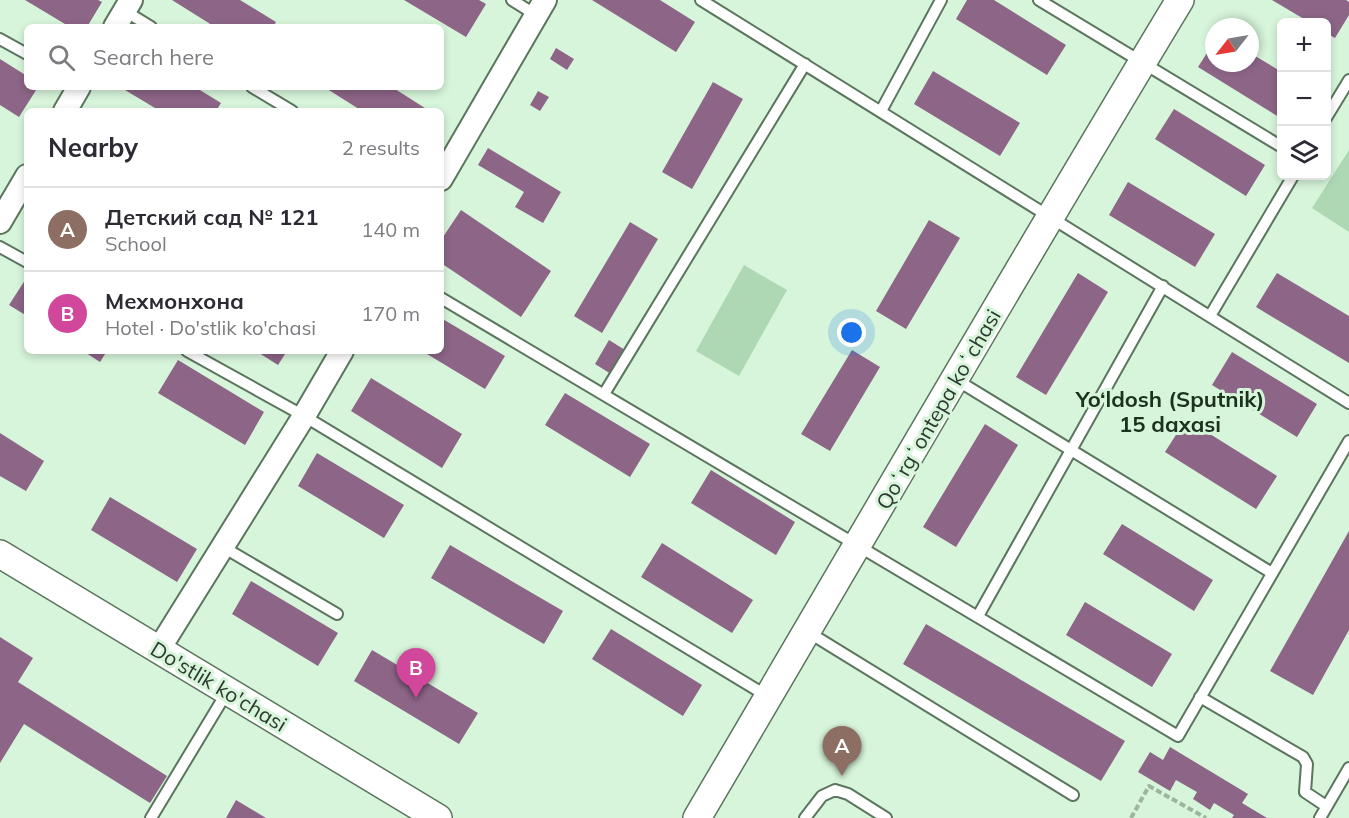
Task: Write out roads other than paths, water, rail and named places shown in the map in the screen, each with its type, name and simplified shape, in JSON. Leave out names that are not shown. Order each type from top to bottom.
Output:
[{"type":"street","name":"Qoʻrgʻontepa koʻchasi","points":[[697,818],[1050,216],[1180,0]]},
{"type":"street","points":[[444,174],[541,8]]},
{"type":"street","points":[[67,108],[77,90]]},
{"type":"street","points":[[0,222],[24,181]]},
{"type":"street","points":[[159,649],[340,354]]},
{"type":"street","name":"Do'stlik ko'chasi","points":[[0,554],[438,818]]},
{"type":"lane","points":[[512,0],[541,8]]},
{"type":"lane","points":[[701,0],[1349,403]]},
{"type":"lane","points":[[881,111],[940,0]]},
{"type":"lane","points":[[1039,0],[1277,145]]},
{"type":"lane","points":[[124,13],[145,24]]},
{"type":"lane","points":[[0,39],[24,52]]},
{"type":"lane","points":[[604,394],[805,64]]},
{"type":"lane","points":[[1331,110],[1349,80]]},
{"type":"lane","points":[[257,90],[287,108]]},
{"type":"lane","points":[[1210,316],[1291,180]]},
{"type":"lane","points":[[0,247],[24,260]]},
{"type":"lane","points":[[978,616],[1163,286]]},
{"type":"lane","points":[[444,300],[1178,736],[1349,441]]},
{"type":"lane","points":[[192,354],[304,416],[768,697]]},
{"type":"lane","points":[[955,379],[1272,573]]},
{"type":"lane","points":[[223,547],[337,614]]},
{"type":"lane","points":[[807,631],[1073,795]]},
{"type":"lane","points":[[151,818],[227,692]]},
{"type":"lane","points":[[1200,697],[1303,757],[1307,764],[1305,792],[1326,806]]},
{"type":"lane","points":[[1320,818],[1349,768]]},
{"type":"lane","points":[[805,818],[822,796],[835,790],[848,794],[886,818]]},
{"type":"place","name":"Мехмонхона","points":[[416,698]]},
{"type":"place","name":"Детский сад № 121","points":[[842,776]]},
{"type":"district","name":"Yo‘ldosh (Sputnik) 15 daxasi","points":[[1170,412]]}]
